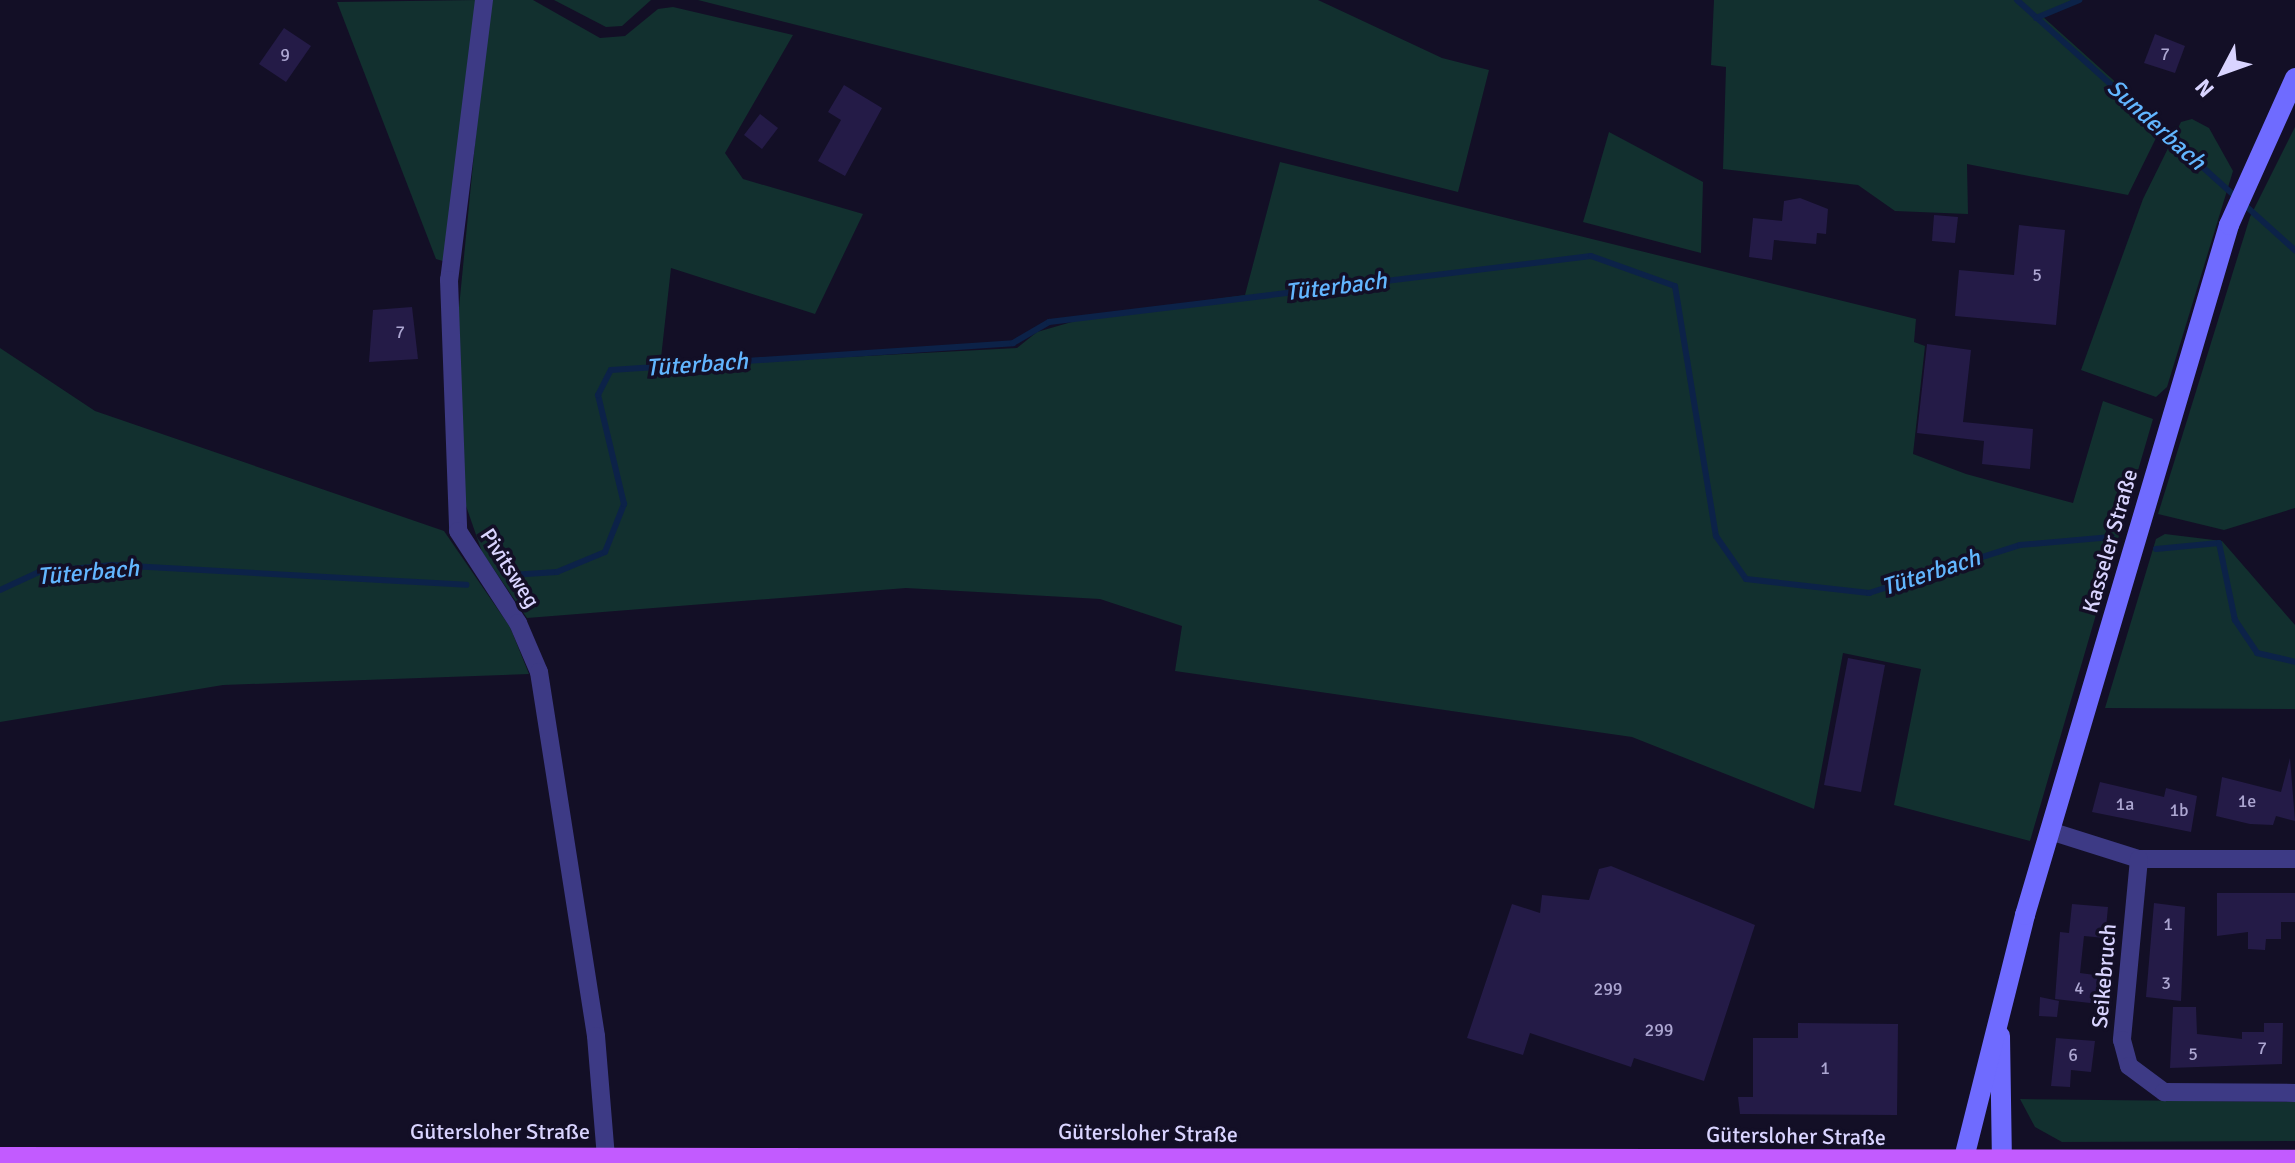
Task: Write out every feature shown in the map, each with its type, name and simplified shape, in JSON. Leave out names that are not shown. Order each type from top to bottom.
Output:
[{"type":"main road","name":"Gütersloher Straße","points":[[0,1157],[1963,1163],[2295,1160]]},
{"type":"street","name":"Pivitsweg","points":[[484,0],[449,280],[458,531],[518,623],[539,672],[596,1036],[606,1157]]},
{"type":"street","name":"Kasseler Straße","points":[[1963,1163],[2050,831],[2229,225],[2248,174],[2295,78]]},
{"type":"street","points":[[2050,831],[2139,859],[2295,859]]},
{"type":"street","name":"Seikebruch","points":[[2139,859],[2122,1040],[2129,1066],[2164,1092],[2295,1093]]},
{"type":"street","name":"Kasseler Straße","points":[[1999,1028],[2002,1163]]},
{"type":"green space","points":[[477,0],[446,262],[436,259],[337,2]]},
{"type":"green space","points":[[489,0],[533,0],[600,38],[625,36],[658,9],[673,7],[793,35],[725,153],[743,179],[863,214],[815,314],[671,268],[660,367],[1017,348],[1037,332],[1089,317],[1245,295],[1280,162],[1916,319],[1914,342],[1925,346],[1913,454],[1966,474],[2073,503],[2103,401],[2153,419],[2030,841],[1894,805],[1921,669],[1843,653],[1814,809],[1632,737],[1175,671],[1182,626],[1100,599],[906,588],[527,618],[482,552],[465,503],[458,318]]},
{"type":"green space","points":[[554,0],[651,0],[622,26],[606,27]]},
{"type":"green space","points":[[698,0],[1318,0],[1442,58],[1489,70],[1458,192]]},
{"type":"green space","points":[[1714,0],[2072,0],[2042,16],[2160,122],[2156,138],[2128,195],[1967,164],[1968,214],[1895,211],[1858,185],[1723,169],[1726,67],[1711,65]]},
{"type":"green space","points":[[2192,119],[2209,128],[2233,171],[2167,387],[2156,397],[2081,370],[2143,199],[2181,122]]},
{"type":"green space","points":[[2295,127],[2295,508],[2224,530],[2158,514],[2250,217]]},
{"type":"green space","points":[[1609,132],[1703,182],[1701,253],[1583,222]]},
{"type":"green space","points":[[0,348],[95,411],[444,531],[510,627],[529,674],[223,685],[0,722]]},
{"type":"green space","points":[[2165,534],[2222,541],[2295,625],[2295,709],[2105,708],[2156,539]]},
{"type":"green space","points":[[2020,1099],[2295,1102],[2295,1141],[2062,1142],[2035,1127]]},
{"type":"building","points":[[284,28],[311,46],[286,82],[259,64]]},
{"type":"building","points":[[2155,34],[2185,46],[2175,73],[2144,63]]},
{"type":"building","points":[[844,85],[882,108],[845,176],[818,161],[841,120],[828,112]]},
{"type":"building","points":[[760,114],[778,128],[762,149],[744,135]]},
{"type":"building","points":[[1800,198],[1828,209],[1826,234],[1817,233],[1816,244],[1774,240],[1772,260],[1749,257],[1753,218],[1782,221],[1784,201]]},
{"type":"building","points":[[1934,215],[1958,217],[1955,243],[1932,241]]},
{"type":"building","points":[[2019,225],[2065,230],[2056,325],[1955,316],[1959,270],[2014,275]]},
{"type":"building","points":[[412,307],[418,359],[369,362],[373,310]]},
{"type":"building","points":[[1927,344],[1971,350],[1963,422],[2033,429],[2030,469],[1982,464],[1984,441],[1917,433]]},
{"type":"building","points":[[1848,658],[1885,665],[1861,792],[1824,785]]},
{"type":"building","points":[[2290,758],[2295,821],[2276,816],[2273,825],[2250,824],[2216,816],[2222,777],[2281,792]]},
{"type":"building","points":[[2100,782],[2164,797],[2166,788],[2197,796],[2191,832],[2092,812]]},
{"type":"building","points":[[1611,866],[1755,925],[1704,1081],[1634,1058],[1631,1067],[1530,1033],[1523,1055],[1467,1038],[1512,904],[1540,913],[1542,895],[1589,900],[1599,869]]},
{"type":"building","points":[[2217,893],[2295,893],[2295,922],[2281,922],[2281,939],[2266,939],[2265,950],[2248,949],[2248,932],[2217,936]]},
{"type":"building","points":[[2154,903],[2185,907],[2181,1001],[2146,997]]},
{"type":"building","points":[[2072,904],[2108,907],[2105,938],[2084,936],[2080,973],[2102,976],[2099,1004],[2055,999],[2060,932],[2069,933]]},
{"type":"building","points":[[2040,997],[2059,1001],[2057,1017],[2039,1016]]},
{"type":"building","points":[[2173,1007],[2196,1007],[2197,1034],[2242,1039],[2242,1032],[2264,1032],[2264,1023],[2283,1023],[2282,1064],[2170,1068]]},
{"type":"building","points":[[1798,1023],[1898,1024],[1897,1115],[1740,1114],[1738,1097],[1753,1097],[1753,1038],[1798,1038]]},
{"type":"building","points":[[2056,1038],[2095,1041],[2091,1072],[2071,1070],[2070,1087],[2051,1086]]},
{"type":"waterway","name":"Sunderbach","points":[[2017,0],[2295,250]]},
{"type":"waterway","points":[[2036,18],[2079,0]]},
{"type":"waterway","name":"Tüterbach","points":[[511,575],[557,572],[605,552],[624,504],[598,395],[611,370],[1013,343],[1049,322],[1591,256],[1675,286],[1716,536],[1746,579],[1869,593],[2020,545],[2112,537]]},
{"type":"waterway","name":"Tüterbach","points":[[2156,549],[2219,543],[2235,620],[2257,653],[2295,662]]},
{"type":"waterway","name":"Tüterbach","points":[[0,590],[39,572],[113,565],[466,585]]}]
